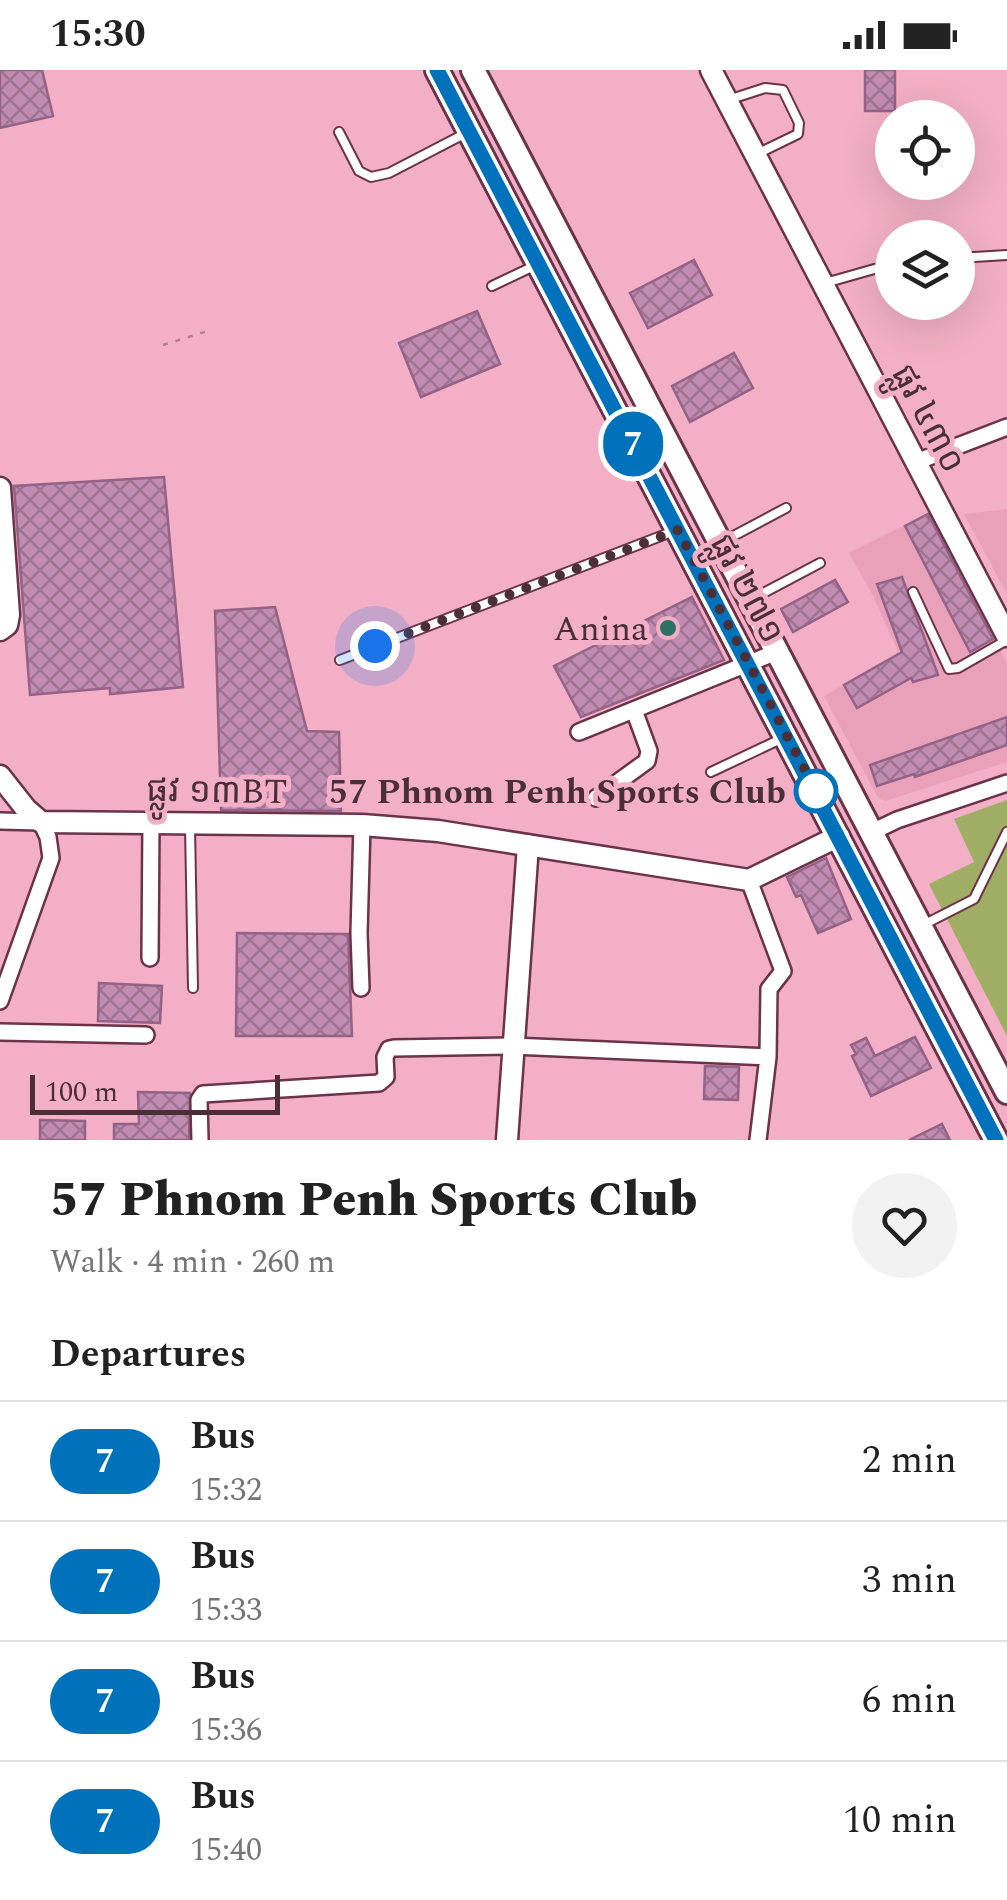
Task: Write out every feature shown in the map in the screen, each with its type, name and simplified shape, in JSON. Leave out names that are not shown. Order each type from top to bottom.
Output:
[{"type":"main road","name":"ផ្លូវ ២៧១","points":[[437,70],[996,1140]]},
{"type":"main road","name":"ផ្លូវ ២៧១","points":[[473,70],[1007,1092]]},
{"type":"street","name":"ផ្លូវ ៤៣០","points":[[711,70],[1007,638]]},
{"type":"street","points":[[916,462],[1007,426]]},
{"type":"street","points":[[0,488],[8,614],[7,625],[0,630]]},
{"type":"street","points":[[578,732],[779,651]]},
{"type":"street","points":[[596,798],[647,760],[650,751],[634,710]]},
{"type":"street","points":[[0,776],[41,822],[48,836],[50,858],[0,1001]]},
{"type":"street","points":[[872,832],[1007,783]]},
{"type":"street","name":"ផ្លូវ ១៣BT","points":[[0,821],[362,825],[438,831],[749,880]]},
{"type":"street","points":[[150,958],[151,821]]},
{"type":"street","points":[[361,988],[362,825]]},
{"type":"street","points":[[758,1140],[768,1057],[770,988],[781,976],[783,966],[749,880],[839,836]]},
{"type":"street","points":[[507,1140],[528,844]]},
{"type":"street","points":[[0,1032],[146,1035]]},
{"type":"street","points":[[200,1140],[198,1100],[203,1094],[354,1087],[382,1082],[388,1049],[512,1046],[768,1057]]},
{"type":"lane","points":[[726,101],[765,88],[783,90],[799,123],[798,134],[756,154]]},
{"type":"lane","points":[[339,132],[359,172],[371,177],[388,173],[469,132]]},
{"type":"lane","points":[[975,257],[1007,255]]},
{"type":"lane","points":[[492,286],[538,264]]},
{"type":"lane","points":[[822,284],[875,269]]},
{"type":"lane","points":[[722,542],[786,508]]},
{"type":"lane","points":[[340,660],[678,530]]},
{"type":"lane","points":[[752,599],[820,564]]},
{"type":"lane","points":[[913,592],[949,669],[958,668],[1007,638]]},
{"type":"lane","points":[[711,772],[787,736]]},
{"type":"lane","points":[[190,823],[193,988]]},
{"type":"lane","points":[[920,927],[974,899],[1007,832]]},
{"type":"path","points":[[163,345],[208,331]]},
{"type":"shaded area","points":[[1007,509],[1007,594],[964,514]]},
{"type":"shaded area","points":[[929,513],[1007,663],[1007,762],[885,801],[877,796],[824,696],[899,653],[849,553]]},
{"type":"green space","points":[[1007,800],[1007,1036],[929,884],[974,862],[954,819]]},
{"type":"building","points":[[0,70],[42,70],[53,116],[0,128]]},
{"type":"building","points":[[865,70],[895,70],[895,100],[875,100],[875,111],[865,111]]},
{"type":"building","points":[[694,260],[712,295],[648,328],[630,293]]},
{"type":"building","points":[[477,311],[500,364],[421,397],[399,343]]},
{"type":"building","points":[[734,353],[753,388],[690,422],[672,386]]},
{"type":"building","points":[[164,477],[183,687],[110,694],[110,688],[30,695],[14,486]]},
{"type":"building","points":[[928,514],[993,639],[970,652],[905,526]]},
{"type":"building","points":[[902,577],[938,675],[913,682],[911,678],[857,708],[844,685],[902,652],[877,584]]},
{"type":"building","points":[[835,580],[848,602],[793,632],[781,609]]},
{"type":"building","name":"Anina","points":[[692,597],[724,660],[581,717],[554,666]]},
{"type":"building","points":[[275,607],[307,731],[339,732],[341,811],[221,810],[215,611]]},
{"type":"building","points":[[1007,717],[1007,745],[877,786],[870,765]]},
{"type":"building","points":[[826,858],[851,919],[818,933],[801,895],[796,897],[787,877]]},
{"type":"building","points":[[237,933],[348,934],[352,1036],[236,1036]]},
{"type":"building","points":[[99,983],[162,986],[160,1023],[98,1021]]},
{"type":"building","points":[[915,1037],[931,1068],[871,1096],[852,1056],[856,1054],[851,1045],[866,1038],[875,1056]]},
{"type":"building","points":[[705,1066],[739,1067],[738,1100],[704,1099]]},
{"type":"building","points":[[138,1092],[190,1093],[189,1140],[114,1140],[114,1124],[139,1124]]},
{"type":"building","points":[[40,1120],[85,1121],[85,1140],[40,1140]]},
{"type":"building","points":[[942,1124],[950,1140],[909,1140]]},
{"type":"bus line","name":"7","points":[[437,70],[996,1140]]},
{"type":"place","name":"Anina","points":[[668,628]]},
{"type":"place","name":"57 Phnom Penh Sports Club","points":[[816,791]]},
{"type":"route","points":[[375,646],[678,530],[822,802],[816,791]]}]
